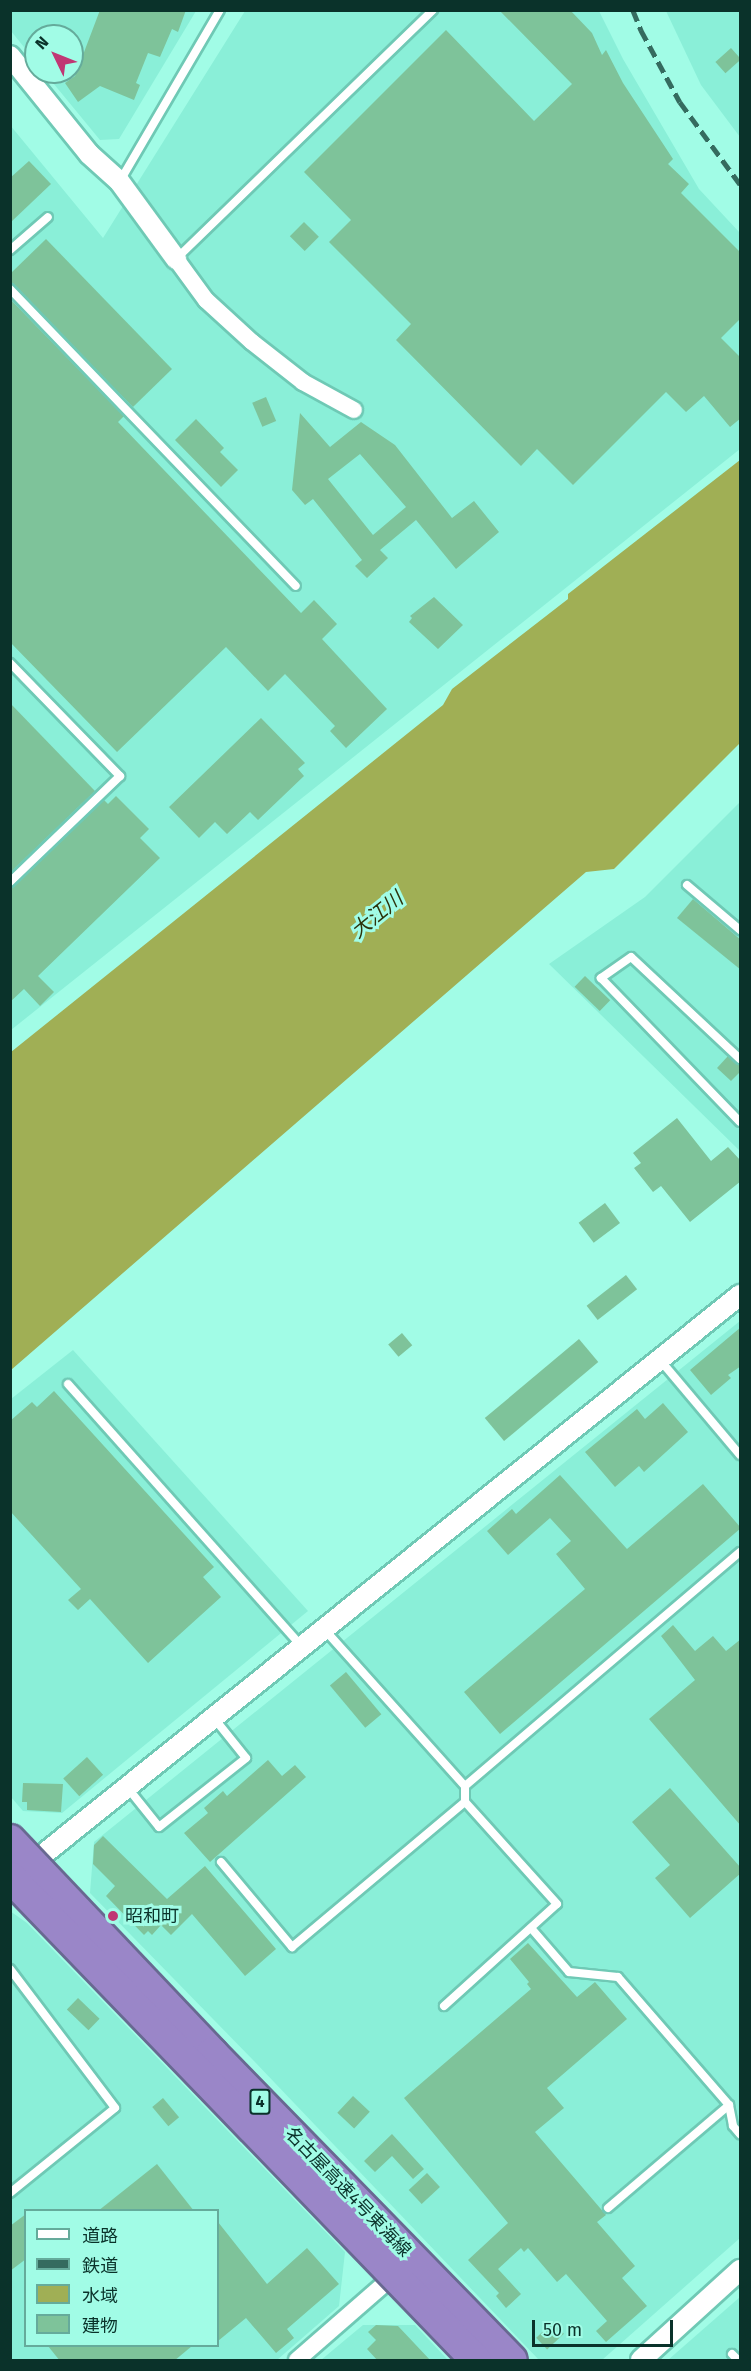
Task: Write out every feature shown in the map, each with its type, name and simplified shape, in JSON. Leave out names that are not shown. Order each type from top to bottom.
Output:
[{"type":"highway","name":"名古屋高速4号東海線","points":[[10,1840],[212,2053],[512,2361]]},
{"type":"highway","name":"名古屋高速4号東海線","points":[[18,1875],[476,2361]]},
{"type":"street","points":[[10,56],[88,154],[119,181],[206,300],[252,342],[303,382],[354,410]]},
{"type":"street","points":[[40,1857],[741,1295]]},
{"type":"street","points":[[297,2361],[385,2285],[420,2251]]},
{"type":"street","points":[[641,2361],[741,2270]]},
{"type":"lane","points":[[119,181],[220,10]]},
{"type":"lane","points":[[176,259],[433,10]]},
{"type":"lane","points":[[12,245],[48,217]]},
{"type":"lane","points":[[10,289],[296,586]]},
{"type":"lane","points":[[10,663],[120,776],[10,882]]},
{"type":"lane","points":[[687,885],[741,930]]},
{"type":"lane","points":[[741,1059],[631,957],[600,978],[741,1122]]},
{"type":"lane","points":[[660,1360],[741,1455]]},
{"type":"lane","points":[[68,1384],[302,1647]]},
{"type":"lane","points":[[465,1786],[741,1552]]},
{"type":"lane","points":[[323,1629],[465,1786],[465,1802],[557,1904],[444,2006]]},
{"type":"lane","points":[[127,1787],[159,1827],[177,1814],[246,1758],[214,1718]]},
{"type":"lane","points":[[220,1862],[292,1947],[465,1802]]},
{"type":"lane","points":[[10,1884],[40,1857]]},
{"type":"lane","points":[[531,1928],[569,1972],[618,1977],[729,2105],[733,2126],[741,2134]]},
{"type":"lane","points":[[10,1969],[115,2108],[10,2193]]},
{"type":"lane","points":[[608,2208],[729,2105]]},
{"type":"shaded area","points":[[10,11],[196,11],[119,139],[100,140],[54,84],[84,84],[84,24],[24,24],[24,47],[11,31]]},
{"type":"shaded area","points":[[245,11],[599,11],[623,59],[699,189],[740,233],[740,449],[11,1030],[10,125],[103,238]]},
{"type":"shaded area","points":[[666,11],[740,11],[740,137],[701,85]]},
{"type":"shaded area","points":[[740,802],[740,1151],[549,964],[645,897]]},
{"type":"shaded area","points":[[740,1321],[740,2238],[602,2360],[539,2360],[90,1893],[94,1842]]},
{"type":"shaded area","points":[[73,1350],[308,1611],[62,1813],[23,1811],[11,1797],[11,1399]]},
{"type":"shaded area","points":[[10,1911],[27,1923],[345,2252],[339,2306],[277,2360],[11,2360]]},
{"type":"shaded area","points":[[740,2297],[740,2360],[668,2360]]},
{"type":"shaded area","points":[[363,2325],[415,2325],[448,2360],[321,2360]]},
{"type":"water","name":"大江川","points":[[740,460],[740,743],[614,869],[586,872],[11,1370],[11,1052],[443,705],[452,689],[568,599],[568,594]]},
{"type":"building","points":[[100,10],[186,10],[178,32],[172,29],[160,57],[148,53],[136,83],[140,85],[134,100],[100,86],[78,102],[66,84],[84,84],[84,52]]},
{"type":"building","points":[[499,10],[570,10],[592,33],[602,55],[606,50],[623,83],[673,159],[668,164],[689,184],[681,193],[741,253],[741,318],[721,338],[741,358],[741,418],[730,427],[704,396],[686,412],[666,392],[573,485],[537,449],[521,466],[396,340],[411,324],[329,242],[351,220],[304,172],[446,30],[534,121],[572,84]]},
{"type":"building","points":[[731,48],[740,60],[725,73],[715,62]]},
{"type":"building","points":[[29,161],[51,184],[10,223],[10,178]]},
{"type":"building","points":[[304,222],[319,237],[305,251],[290,236]]},
{"type":"building","points":[[46,239],[172,369],[133,407],[10,283],[10,274]]},
{"type":"building","points":[[10,299],[124,416],[118,422],[301,613],[314,600],[337,624],[322,639],[387,709],[346,748],[330,731],[335,726],[285,674],[268,691],[226,647],[117,752],[10,642]]},
{"type":"building","points":[[266,397],[276,421],[262,427],[252,403]]},
{"type":"building","points":[[300,413],[330,447],[361,422],[395,445],[452,518],[474,501],[499,532],[456,569],[416,520],[380,550],[388,558],[367,578],[355,566],[362,560],[313,499],[305,505],[292,490]],"holes":[[[360,454],[406,507],[373,535],[328,479]]]},
{"type":"building","points":[[196,419],[224,448],[220,452],[238,470],[221,487],[175,440]]},
{"type":"building","points":[[434,597],[463,625],[438,649],[409,622],[412,618],[410,616]]},
{"type":"building","points":[[10,703],[95,791],[10,873]]},
{"type":"building","points":[[261,718],[305,763],[298,769],[304,776],[258,820],[250,812],[227,834],[215,822],[199,838],[169,807]]},
{"type":"building","points":[[116,796],[149,829],[140,838],[160,858],[38,976],[54,992],[40,1006],[24,989],[10,1002],[10,888],[104,800],[108,804]]},
{"type":"building","points":[[693,899],[741,940],[741,970],[677,918]]},
{"type":"building","points":[[585,976],[610,1000],[600,1011],[575,987]]},
{"type":"building","points":[[728,1056],[741,1065],[741,1071],[731,1081],[717,1068]]},
{"type":"building","points":[[677,1118],[711,1161],[728,1147],[741,1161],[741,1181],[690,1222],[661,1186],[653,1192],[634,1168],[641,1163],[633,1153]]},
{"type":"building","points":[[605,1203],[620,1223],[594,1243],[579,1223]]},
{"type":"building","points":[[626,1275],[637,1289],[598,1320],[587,1306]]},
{"type":"building","points":[[741,1327],[741,1366],[728,1375],[731,1378],[711,1395],[690,1370]]},
{"type":"building","points":[[402,1333],[412,1345],[398,1357],[388,1345]]},
{"type":"building","points":[[579,1339],[598,1362],[504,1441],[485,1418]]},
{"type":"building","points":[[54,1391],[214,1567],[203,1577],[221,1597],[148,1663],[90,1599],[78,1610],[68,1600],[81,1589],[10,1511],[10,1421],[32,1402],[37,1407]]},
{"type":"building","points":[[663,1403],[688,1432],[644,1472],[639,1466],[615,1487],[585,1452],[637,1409],[645,1419]]},
{"type":"building","points":[[560,1475],[627,1549],[703,1484],[741,1528],[500,1734],[464,1692],[585,1589],[556,1554],[571,1541],[550,1518],[508,1555],[487,1531],[512,1509],[516,1514]]},
{"type":"building","points":[[673,1625],[695,1651],[713,1636],[726,1651],[741,1639],[741,1826],[649,1719],[695,1680],[661,1636]]},
{"type":"building","points":[[346,1672],[381,1714],[365,1728],[330,1685]]},
{"type":"building","points":[[87,1757],[103,1775],[79,1796],[63,1778]]},
{"type":"building","points":[[268,1760],[282,1776],[295,1765],[306,1777],[210,1862],[184,1833],[208,1813],[204,1808],[223,1791],[227,1796]]},
{"type":"building","points":[[23,1783],[63,1784],[61,1812],[27,1810],[27,1802],[22,1802]]},
{"type":"building","points":[[670,1788],[741,1868],[741,1873],[690,1918],[655,1878],[670,1865],[632,1822]]},
{"type":"building","points":[[103,1836],[167,1899],[205,1866],[276,1949],[245,1976],[192,1914],[171,1935],[161,1925],[152,1935],[148,1931],[144,1935],[106,1896],[115,1886],[93,1864],[94,1845]]},
{"type":"building","points":[[528,1943],[577,1997],[595,1982],[627,2019],[547,2088],[564,2108],[535,2132],[606,2215],[597,2222],[635,2266],[622,2278],[647,2306],[606,2342],[596,2331],[607,2321],[566,2274],[557,2282],[528,2248],[524,2252],[521,2248],[498,2269],[521,2294],[506,2308],[496,2296],[499,2293],[468,2260],[508,2223],[404,2098],[531,1989],[527,1984],[529,1982],[510,1959]]},
{"type":"building","points":[[78,1998],[100,2019],[88,2030],[67,2010]]},
{"type":"building","points":[[353,2096],[370,2112],[354,2129],[337,2113]]},
{"type":"building","points":[[163,2098],[179,2117],[168,2126],[152,2107]]},
{"type":"building","points":[[392,2134],[424,2169],[413,2179],[392,2156],[375,2172],[364,2161]]},
{"type":"building","points":[[157,2164],[192,2209],[101,2209]]},
{"type":"building","points":[[427,2173],[440,2187],[422,2204],[409,2190]]},
{"type":"building","points":[[24,2216],[24,2260],[10,2271],[10,2226]]},
{"type":"building","points":[[219,2223],[267,2284],[307,2248],[339,2284],[287,2329],[294,2338],[276,2353],[246,2318],[219,2340]]},
{"type":"building","points":[[553,2322],[564,2334],[547,2349],[536,2338]]},
{"type":"building","points":[[376,2325],[398,2326],[431,2361],[378,2361],[367,2349],[376,2340],[368,2332]]},
{"type":"building","points":[[49,2347],[191,2347],[174,2361],[60,2361]]},
{"type":"railway","points":[[633,10],[641,30],[680,102],[740,184]]},
{"type":"place","name":"昭和町","points":[[113,1916]]}]
